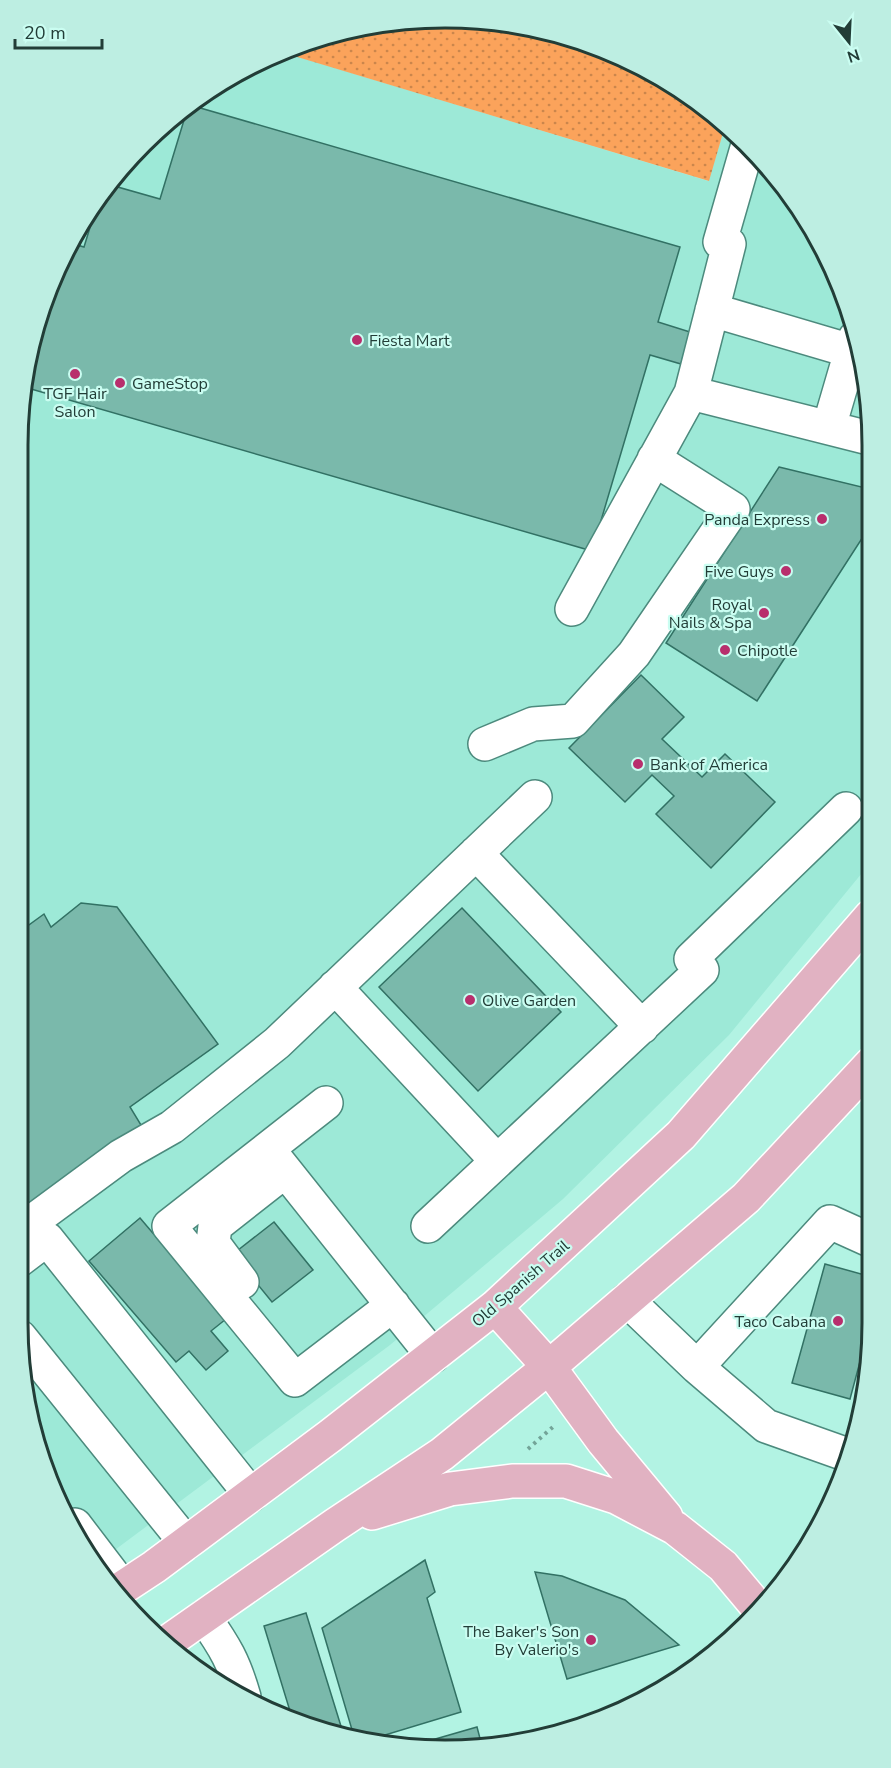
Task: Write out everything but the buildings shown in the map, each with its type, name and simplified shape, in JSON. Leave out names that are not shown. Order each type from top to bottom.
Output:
[{"type":"main road","name":"Old Spanish Trail","points":[[124,1587],[251,1495],[495,1307],[681,1135],[862,926]]},
{"type":"main road","points":[[173,1638],[335,1525],[442,1454],[549,1367],[746,1198],[862,1074]]},
{"type":"main road","points":[[495,1307],[549,1367],[603,1441],[675,1528]]},
{"type":"main road","points":[[335,1525],[450,1489],[512,1481],[566,1481],[616,1497],[675,1528],[723,1566],[754,1603]]},
{"type":"lane","points":[[572,609],[691,393],[712,310],[745,156]]},
{"type":"lane","points":[[712,310],[849,343]]},
{"type":"lane","points":[[829,427],[851,351]]},
{"type":"lane","points":[[691,393],[862,436]]},
{"type":"lane","points":[[485,744],[533,724],[573,721],[634,654],[733,509],[654,459]]},
{"type":"lane","points":[[28,1225],[120,1156],[172,1126],[277,1043],[536,797]]},
{"type":"lane","points":[[428,1226],[642,1027],[697,964],[846,809]]},
{"type":"lane","points":[[476,853],[642,1027]]},
{"type":"lane","points":[[335,987],[497,1161]]},
{"type":"lane","points":[[309,1369],[213,1243],[215,1226],[326,1103]]},
{"type":"lane","points":[[276,1160],[433,1356]]},
{"type":"lane","points":[[276,1160],[169,1226],[295,1380],[393,1305]]},
{"type":"lane","points":[[697,1367],[830,1222],[862,1236]]},
{"type":"lane","points":[[28,1253],[47,1239],[251,1495]]},
{"type":"lane","points":[[627,1300],[697,1367],[766,1426],[841,1453]]},
{"type":"lane","points":[[29,1348],[186,1543]]},
{"type":"lane","points":[[204,1617],[226,1648],[237,1670],[241,1686]]},
{"type":"path","points":[[520,1457],[555,1426]]},
{"type":"shaded area","points":[[446,28],[500,32],[580,51],[605,60],[654,84],[723,134],[709,181],[296,57],[364,37],[418,29]]},
{"type":"shaded area","points":[[296,56],[708,181],[722,134],[759,171],[776,192],[807,237],[819,261],[831,286],[848,338],[862,418],[862,873],[729,1035],[563,1199],[390,1345],[103,1559],[84,1531],[60,1482],[51,1457],[37,1404],[29,1350],[28,446],[29,418],[37,364],[51,311],[72,261],[99,214],[132,171],[171,132],[214,99],[237,84]]},
{"type":"place","name":"Fiesta Mart","points":[[357,340]]},
{"type":"place","name":"TGF Hair Salon","points":[[75,374]]},
{"type":"place","name":"GameStop","points":[[120,383]]},
{"type":"place","name":"Panda Express","points":[[822,519]]},
{"type":"place","name":"Five Guys","points":[[786,571]]},
{"type":"place","name":"Royal Nails & Spa","points":[[764,613]]},
{"type":"place","name":"Chipotle","points":[[725,650]]},
{"type":"place","name":"Bank of America","points":[[638,764]]},
{"type":"place","name":"Olive Garden","points":[[470,1000]]},
{"type":"place","name":"Taco Cabana","points":[[838,1321]]},
{"type":"place","name":"The Baker's Son By Valerio's","points":[[591,1640]]}]
